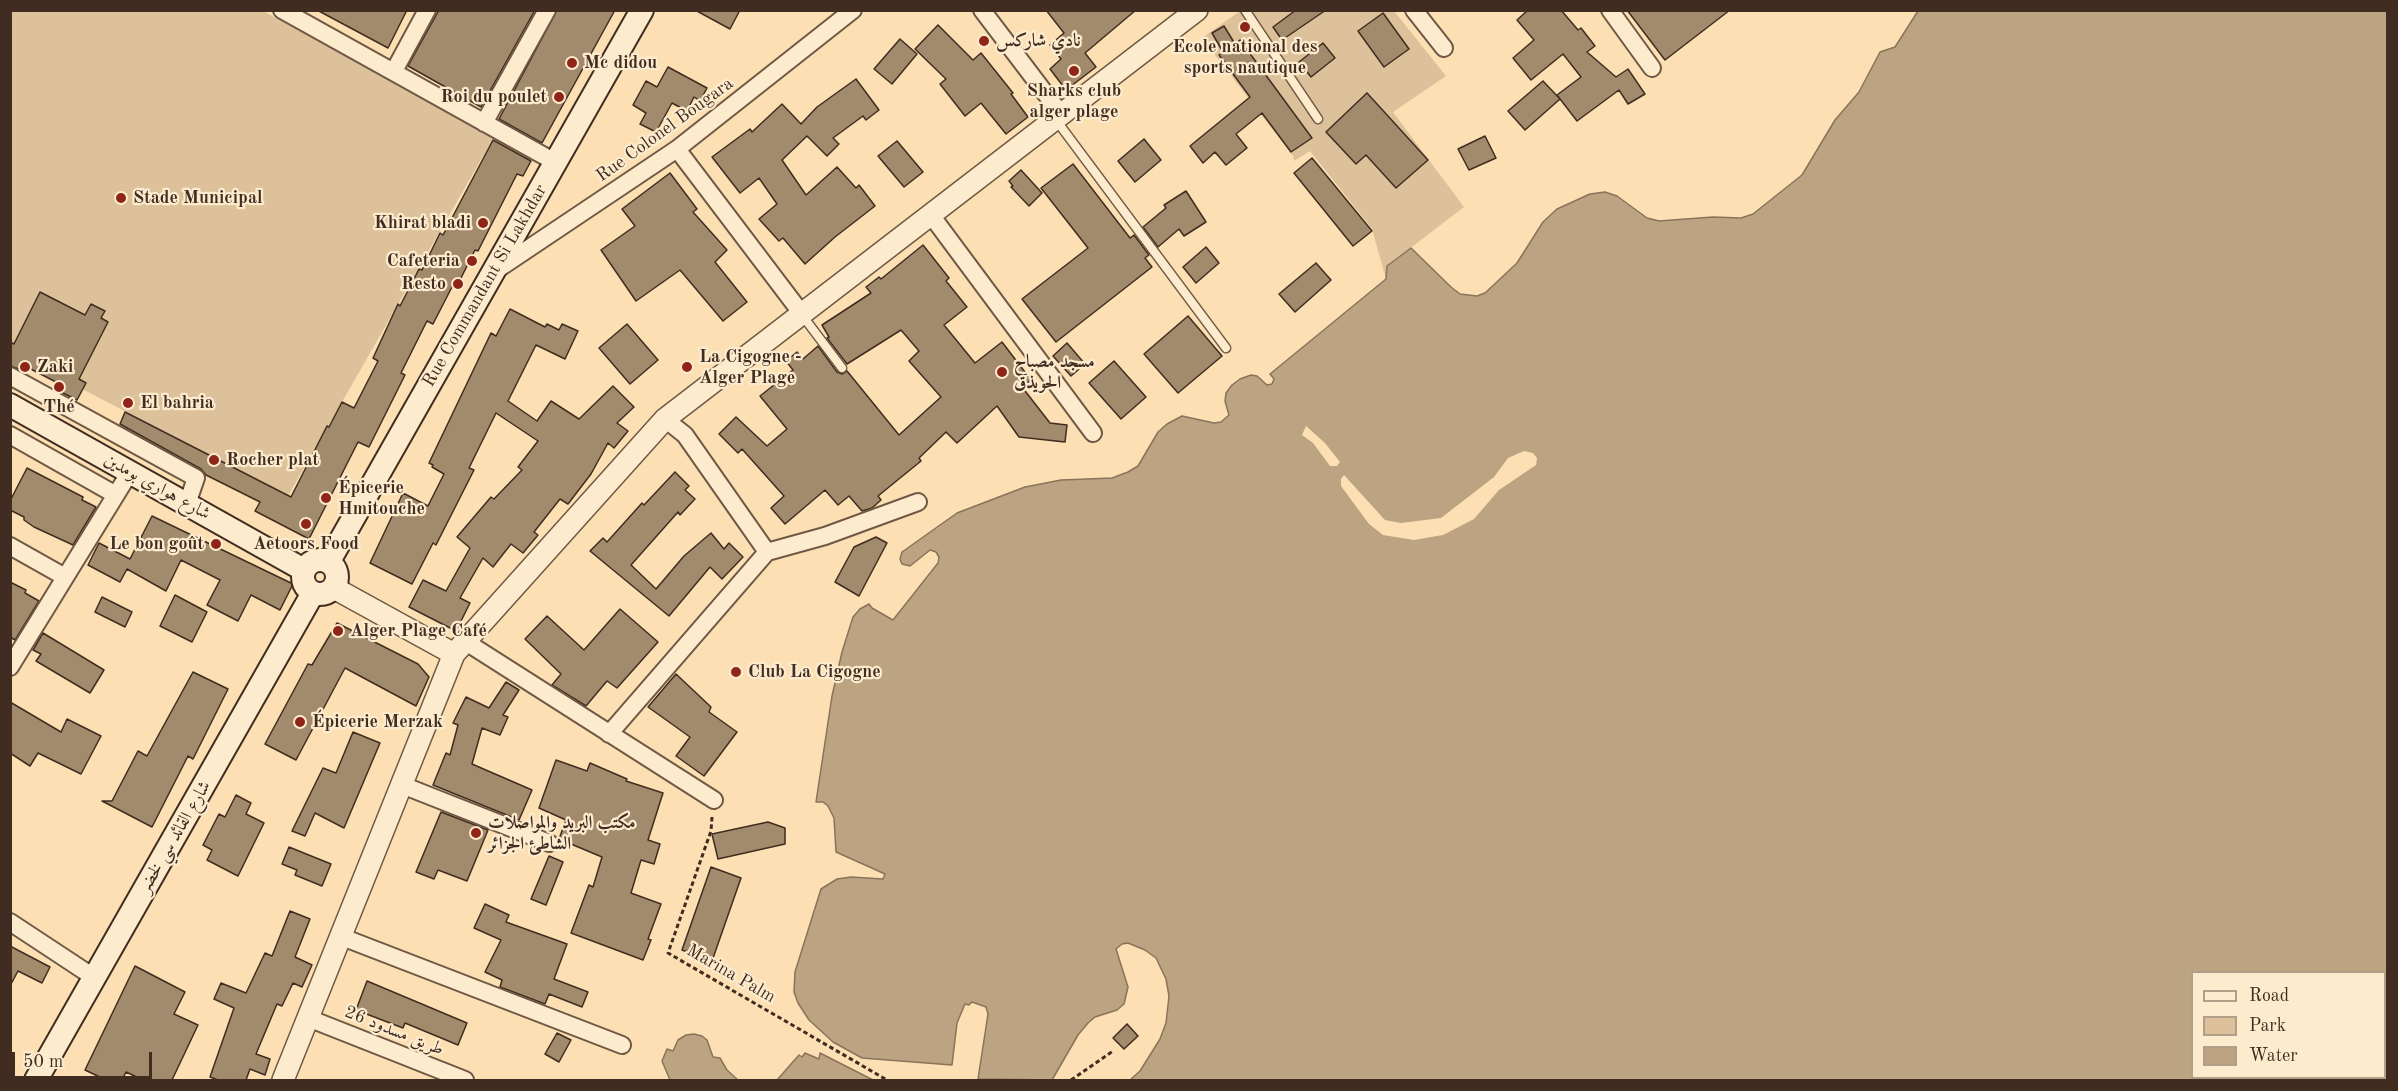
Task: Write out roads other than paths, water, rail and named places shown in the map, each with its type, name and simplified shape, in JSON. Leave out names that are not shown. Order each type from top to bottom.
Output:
[{"type":"main road","name":"Rue Commandant Si Lakhdar","points":[[329,561],[642,10]]},
{"type":"main road","name":"شارع هواري بومدين","points":[[10,405],[304,570]]},
{"type":"main road","points":[[314,560],[329,561],[337,570],[338,576],[324,590],[304,583],[304,570],[314,560]]},
{"type":"main road","name":"شارع القائد سي لخضر","points":[[36,1080],[324,590]]},
{"type":"street","points":[[282,10],[305,16],[394,71],[555,162]]},
{"type":"street","points":[[394,71],[427,10]]},
{"type":"street","points":[[484,123],[547,10]]},
{"type":"street","name":"Rue Colonel Bougara","points":[[493,273],[677,149],[853,10]]},
{"type":"street","points":[[982,10],[1058,117]]},
{"type":"street","points":[[283,1080],[460,648],[665,419],[1197,10]]},
{"type":"street","points":[[1414,10],[1444,48]]},
{"type":"street","points":[[1610,10],[1652,68]]},
{"type":"street","points":[[677,149],[802,314]]},
{"type":"street","points":[[931,215],[1093,433]]},
{"type":"street","points":[[10,376],[196,478],[187,504]]},
{"type":"street","points":[[665,419],[685,435],[767,552]]},
{"type":"street","points":[[10,435],[116,495]]},
{"type":"street","points":[[12,663],[130,472]]},
{"type":"street","points":[[609,734],[767,552],[825,536],[918,502]]},
{"type":"street","points":[[10,546],[65,577]]},
{"type":"street","points":[[324,590],[460,648],[609,734],[714,800]]},
{"type":"street","points":[[402,785],[549,843]]},
{"type":"street","points":[[10,922],[95,978]]},
{"type":"street","points":[[342,937],[622,1045]]},
{"type":"street","name":"طريق مسدود 26","points":[[308,1018],[465,1080]]},
{"type":"lane","points":[[1245,10],[1318,119]]},
{"type":"lane","points":[[1058,117],[1226,348]]},
{"type":"lane","points":[[802,314],[842,369]]},
{"type":"water","points":[[1918,11],[2387,11],[2387,1080],[1130,1080],[1140,1071],[1160,1039],[1166,1023],[1169,996],[1166,979],[1156,958],[1145,950],[1128,943],[1116,949],[1128,987],[1124,1004],[1117,1010],[1095,1017],[1088,1023],[1078,1035],[1052,1080],[978,1079],[988,1014],[986,1007],[972,1002],[969,1005],[965,1004],[957,1023],[952,1065],[862,1058],[833,1042],[809,1020],[794,992],[795,972],[821,889],[837,879],[851,877],[883,879],[885,874],[836,852],[834,818],[828,806],[823,802],[816,802],[832,696],[853,617],[869,604],[893,620],[938,563],[939,557],[936,552],[930,550],[910,566],[902,564],[900,559],[902,552],[957,513],[1025,487],[1061,480],[1112,478],[1128,472],[1138,466],[1158,432],[1182,416],[1214,423],[1221,422],[1229,415],[1225,401],[1226,393],[1232,385],[1251,375],[1257,376],[1267,385],[1272,384],[1274,379],[1270,374],[1386,279],[1387,266],[1411,248],[1460,294],[1477,296],[1485,293],[1517,263],[1543,222],[1557,209],[1590,194],[1605,192],[1617,196],[1647,218],[1659,221],[1713,217],[1741,218],[1753,214],[1802,175],[1835,120],[1859,92],[1880,52],[1895,47]]},
{"type":"water","points":[[694,1034],[707,1040],[713,1057],[720,1058],[727,1070],[738,1080],[670,1080],[662,1061],[667,1049],[673,1051],[678,1040],[686,1035]]},
{"type":"water","points":[[805,1053],[819,1059],[820,1053],[873,1080],[777,1080],[799,1055],[802,1057]]},
{"type":"place","name":"Ecole national des sports nautique","points":[[1245,27]]},
{"type":"place","name":"نادي شاركس","points":[[984,41]]},
{"type":"place","name":"Mc didou","points":[[572,63]]},
{"type":"place","name":"Sharks club alger plage","points":[[1074,71]]},
{"type":"place","name":"Roi du poulet","points":[[559,97]]},
{"type":"place","name":"Stade Municipal","points":[[121,198]]},
{"type":"place","name":"Khirat bladi","points":[[483,223]]},
{"type":"place","name":"Cafeteria","points":[[472,261]]},
{"type":"place","name":"Resto","points":[[458,284]]},
{"type":"place","name":"Zaki","points":[[25,367]]},
{"type":"place","name":"La Cigogne - Alger Plage","points":[[687,367]]},
{"type":"place","name":"مسجد مصباح الحويذق","points":[[1002,372]]},
{"type":"place","name":"Thé","points":[[59,387]]},
{"type":"place","name":"El bahria","points":[[128,403]]},
{"type":"place","name":"Rocher plat","points":[[214,460]]},
{"type":"place","name":"Épicerie Hmitouche","points":[[326,498]]},
{"type":"place","name":"Aetoors Food","points":[[306,524]]},
{"type":"place","name":"Le bon goût","points":[[216,544]]},
{"type":"place","name":"Alger Plage Café","points":[[338,631]]},
{"type":"place","name":"Club La Cigogne","points":[[736,672]]},
{"type":"place","name":"Épicerie Merzak","points":[[300,722]]},
{"type":"place","name":"مكتب البريد والمواصلات الشاطئ الجزائر","points":[[476,833]]}]
